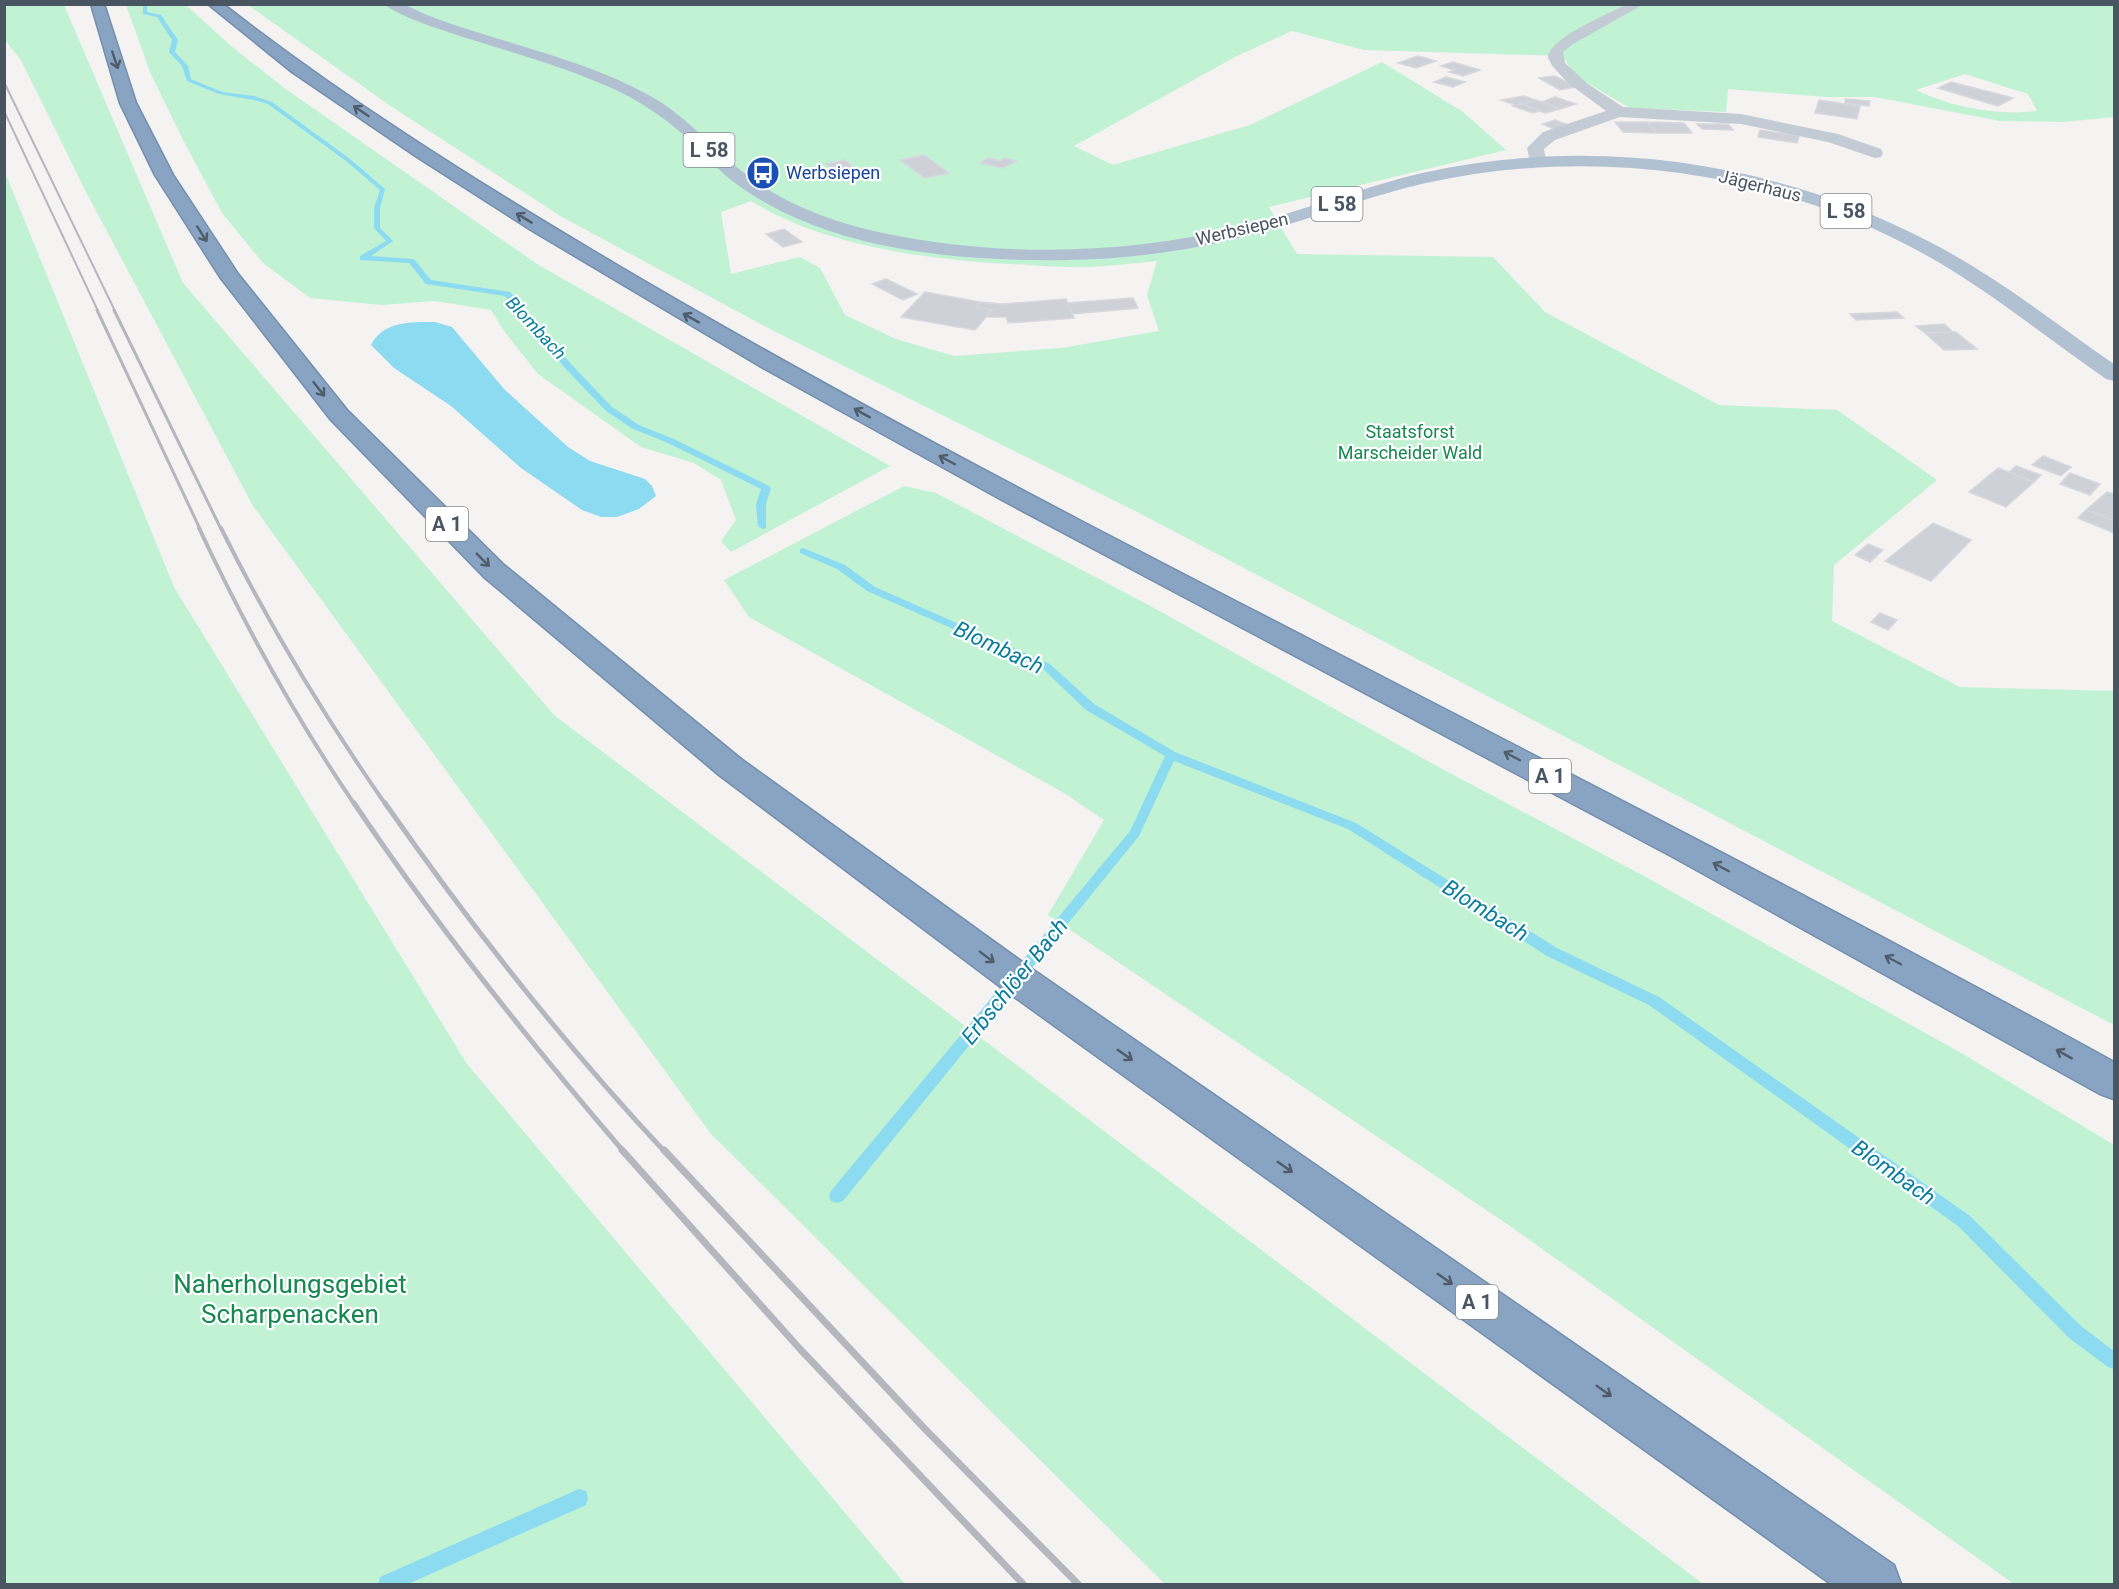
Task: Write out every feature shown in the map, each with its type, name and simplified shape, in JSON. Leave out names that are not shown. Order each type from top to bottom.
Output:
[{"type":"highway","name":"A 1","points":[[97,4],[128,103],[164,175],[230,277],[339,415],[494,571],[730,767],[940,922],[1077,1022],[1875,1584]]},
{"type":"highway","name":"A 1","points":[[214,4],[306,75],[509,210],[664,303],[981,478],[1699,855],[2115,1082]]},
{"type":"main road","name":"Werbsiepen","points":[[389,4],[458,32],[577,69],[632,93],[674,119],[750,186],[796,211],[861,233],[927,246],[1033,254],[1103,252],[1179,244],[1279,222],[1393,186],[1443,174],[1538,161]]},
{"type":"main road","name":"Jägerhaus","points":[[1538,161],[1601,161],[1690,170],[1778,188],[1839,208],[1892,230],[1942,256],[2115,374]]},
{"type":"street","points":[[1619,112],[1583,88],[1558,65],[1555,53],[1558,47],[1568,41],[1638,4]]},
{"type":"street","points":[[1538,161],[1534,148],[1549,136],[1619,112],[1741,119],[1824,135],[1875,153]]},
{"type":"green space","points":[[5,4],[64,5],[183,283],[554,715],[1703,1584],[1165,1584],[711,1134],[253,506],[85,190],[22,62],[5,40]]},
{"type":"green space","points":[[126,5],[186,5],[231,46],[287,90],[537,264],[890,466],[731,552],[721,541],[736,520],[721,480],[694,463],[641,447],[538,374],[504,331],[491,310],[435,301],[381,305],[310,298],[263,263],[222,213],[150,72]]},
{"type":"green space","name":"Staatsforst Marscheider Wald","points":[[248,5],[2114,5],[2114,117],[2064,122],[2000,121],[1875,97],[1826,97],[1728,89],[1726,112],[1630,108],[1577,77],[1562,56],[1364,50],[1292,31],[1235,57],[1074,146],[1113,165],[1250,125],[1382,62],[1463,112],[1506,150],[1269,207],[1297,254],[1493,257],[1545,312],[1719,405],[1837,410],[1937,480],[1834,565],[1832,621],[1960,687],[2114,691],[2114,1025],[1141,514],[772,330],[562,217],[389,105]],"holes":[[[1965,74],[2028,94],[2037,111],[2007,112],[1975,109],[1944,101],[1916,90]],[[751,201],[814,231],[885,250],[922,256],[1073,267],[1157,261],[1147,295],[1159,331],[1061,348],[954,356],[896,339],[845,315],[820,268],[800,257],[731,274],[721,212]]]},
{"type":"green space","name":"Naherholungsgebiet Scharpenacken","points":[[4,170],[174,587],[467,1064],[905,1584],[5,1584]]},
{"type":"green space","points":[[904,486],[936,493],[1156,609],[1431,763],[1642,875],[1963,1054],[2114,1145],[2114,1584],[2014,1584],[1510,1226],[1048,915],[1104,820],[1064,793],[749,617],[724,580]]},
{"type":"water","points":[[435,322],[452,327],[504,389],[568,447],[590,461],[645,479],[652,486],[656,496],[639,509],[617,517],[601,517],[582,510],[521,468],[451,406],[394,368],[371,345],[383,331],[398,324]]},
{"type":"building","points":[[1418,56],[1436,61],[1416,68],[1398,63]]},
{"type":"building","points":[[1453,62],[1480,70],[1463,76],[1449,72],[1454,70],[1441,66]]},
{"type":"building","points":[[1555,76],[1576,87],[1560,90],[1539,78]]},
{"type":"building","points":[[1446,77],[1465,82],[1453,87],[1434,82]]},
{"type":"building","points":[[1951,82],[2013,98],[1998,106],[1938,88]]},
{"type":"building","points":[[1524,96],[1535,100],[1515,105],[1501,100]]},
{"type":"building","points":[[1555,97],[1576,104],[1560,109],[1542,102]]},
{"type":"building","points":[[1845,99],[1870,101],[1869,106],[1845,103]]},
{"type":"building","points":[[1535,100],[1560,109],[1545,113],[1521,104]]},
{"type":"building","points":[[1819,100],[1860,106],[1857,119],[1815,113]]},
{"type":"building","points":[[1521,104],[1541,111],[1533,113],[1513,106]]},
{"type":"building","points":[[1555,120],[1568,125],[1554,129],[1542,124]]},
{"type":"building","points":[[1615,122],[1647,122],[1656,133],[1623,132]]},
{"type":"building","points":[[1647,122],[1684,123],[1692,133],[1656,133]]},
{"type":"building","points":[[1697,124],[1728,124],[1733,130],[1702,129]]},
{"type":"building","points":[[1760,130],[1799,136],[1797,143],[1758,137]]},
{"type":"building","points":[[924,155],[949,173],[925,178],[900,160]]},
{"type":"building","points":[[989,158],[1016,161],[1003,168],[980,163]]},
{"type":"building","points":[[845,160],[853,167],[834,171],[826,164]]},
{"type":"building","points":[[784,229],[802,242],[783,247],[766,234]]},
{"type":"building","points":[[886,279],[917,294],[903,300],[872,284]]},
{"type":"building","points":[[925,292],[980,302],[976,307],[992,310],[975,330],[901,317]]},
{"type":"building","points":[[1133,298],[1138,308],[1072,314],[1068,303]]},
{"type":"building","points":[[1066,299],[1074,318],[1008,323],[1006,317],[986,317],[992,310],[976,307],[980,302],[1002,304]]},
{"type":"building","points":[[1897,312],[1904,318],[1856,320],[1850,314]]},
{"type":"building","points":[[1944,324],[1953,332],[1925,333],[1916,326]]},
{"type":"building","points":[[1956,332],[1977,349],[1944,350],[1925,333]]},
{"type":"building","points":[[2043,456],[2071,467],[2061,476],[2032,465]]},
{"type":"building","points":[[2016,466],[2041,475],[2034,482],[2009,472]]},
{"type":"building","points":[[1998,468],[2034,482],[2006,507],[1969,492]]},
{"type":"building","points":[[2070,473],[2100,484],[2090,495],[2060,484]]},
{"type":"building","points":[[2107,492],[2114,494],[2114,521],[2086,510]]},
{"type":"building","points":[[2086,510],[2114,521],[2114,533],[2078,518]]},
{"type":"building","points":[[1933,523],[1971,540],[1931,581],[1885,561]]},
{"type":"building","points":[[1868,544],[1883,550],[1870,562],[1855,555]]},
{"type":"building","points":[[1880,613],[1897,620],[1888,630],[1871,622]]},
{"type":"waterway","name":"Blombach","points":[[145,6],[145,13],[159,16],[175,40],[172,52],[185,66],[189,80],[221,93],[270,103],[348,160],[383,190],[377,208],[377,228],[390,241],[363,258],[411,261],[429,282],[507,294],[567,365],[609,409],[636,427],[671,441],[766,488],[761,504],[763,526]]},
{"type":"waterway","name":"Blombach","points":[[803,551],[841,567],[871,589],[1046,666],[1090,707],[1171,755]]},
{"type":"waterway","name":"Erbschlöer Bach","points":[[837,1196],[1135,833],[1171,755]]},
{"type":"waterway","name":"Blombach","points":[[1171,755],[1352,826],[1552,952],[1654,1001],[1964,1221],[2075,1332],[2114,1361]]},
{"type":"waterway","name":"Erbschlöer Bach","points":[[387,1584],[579,1498]]},
{"type":"railway","points":[[4,82],[115,311]]},
{"type":"railway","points":[[4,111],[98,311]]},
{"type":"railway","points":[[97,310],[200,529]]},
{"type":"railway","points":[[114,310],[221,529]]},
{"type":"railway","points":[[199,528],[271,670],[355,805]]},
{"type":"railway","points":[[221,528],[298,670],[386,805]]},
{"type":"railway","points":[[354,803],[417,893],[484,981],[624,1152]]},
{"type":"railway","points":[[385,803],[484,939],[519,983],[590,1069],[665,1152]]},
{"type":"railway","points":[[622,1150],[800,1349],[1023,1584]]},
{"type":"railway","points":[[664,1150],[924,1428],[1078,1584]]},
{"type":"place","name":"Werbsiepen","points":[[763,173]]}]
